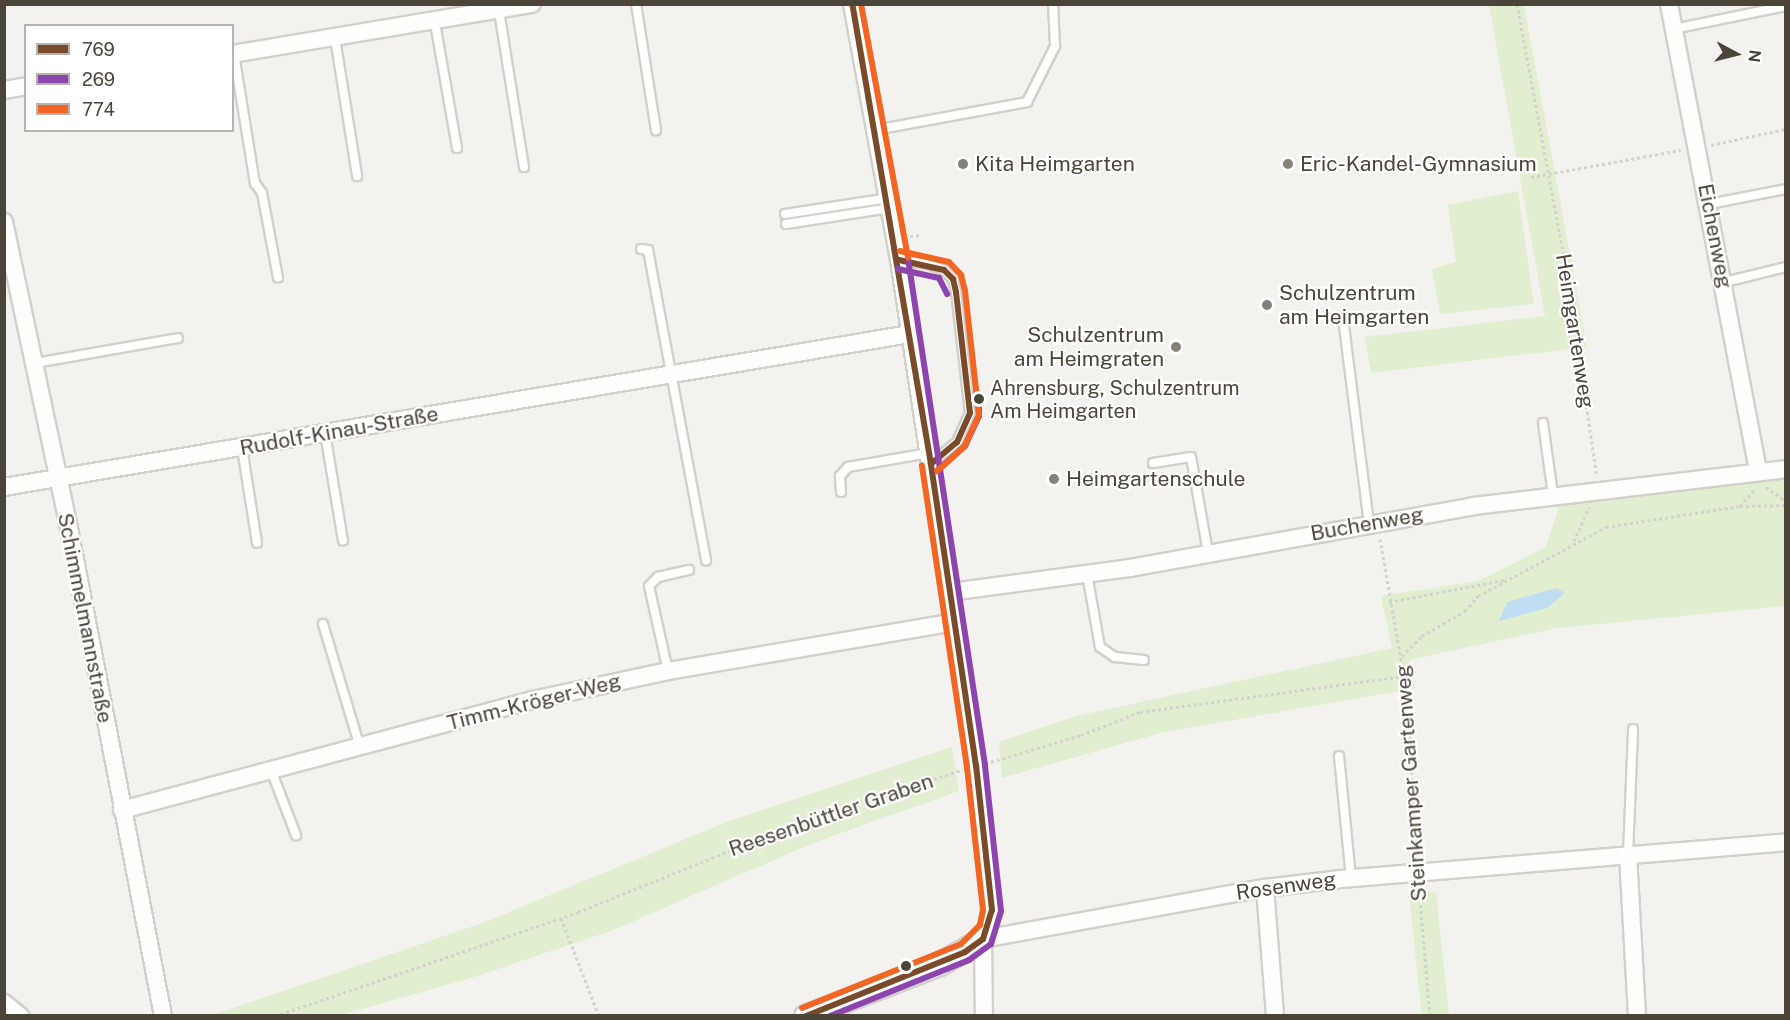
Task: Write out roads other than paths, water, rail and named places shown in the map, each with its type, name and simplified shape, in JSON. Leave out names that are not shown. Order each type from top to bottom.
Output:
[{"type":"street","points":[[234,54],[435,23],[532,4]]},
{"type":"street","points":[[852,4],[899,260],[976,766],[992,910],[982,939],[984,1016]]},
{"type":"street","name":"Eichenweg","points":[[1668,4],[1725,282],[1758,469]]},
{"type":"street","points":[[4,90],[24,86]]},
{"type":"street","name":"Schimmelmannstraße","points":[[4,222],[35,363],[163,1016]]},
{"type":"street","name":"Rudolf-Kinau-Straße","points":[[4,487],[58,480],[910,334]]},
{"type":"street","name":"Buchenweg","points":[[950,592],[1087,574],[1369,523],[1598,488],[1758,469],[1785,469]]},
{"type":"street","name":"Timm-Kröger-Weg","points":[[122,810],[533,700],[668,671],[954,622]]},
{"type":"street","name":"Rosenweg","points":[[805,1016],[939,964],[982,939],[1264,888],[1418,872],[1785,842]]},
{"type":"street","points":[[1628,855],[1637,1016]]},
{"type":"street","points":[[1264,888],[1275,1016]]},
{"type":"street","points":[[4,1003],[20,1016]]},
{"type":"lane","points":[[636,4],[656,130]]},
{"type":"lane","points":[[875,130],[1028,102],[1055,46],[1053,4]]},
{"type":"lane","points":[[1673,29],[1785,6]]},
{"type":"lane","points":[[499,11],[525,167]]},
{"type":"lane","points":[[435,23],[457,148]]},
{"type":"lane","points":[[334,38],[357,176]]},
{"type":"lane","points":[[234,60],[255,183],[262,194],[278,278]]},
{"type":"lane","points":[[1709,204],[1785,189]]},
{"type":"lane","points":[[785,214],[889,203]]},
{"type":"lane","points":[[786,224],[889,203]]},
{"type":"lane","points":[[641,249],[648,250],[674,374],[706,561]]},
{"type":"lane","points":[[841,492],[840,476],[848,467],[930,459],[957,442],[970,413],[953,279],[944,270],[928,264],[899,260]]},
{"type":"lane","points":[[1725,282],[1785,267]]},
{"type":"lane","points":[[1343,318],[1369,523]]},
{"type":"lane","points":[[35,363],[178,338]]},
{"type":"lane","points":[[1543,423],[1553,495]]},
{"type":"lane","points":[[325,433],[343,540]]},
{"type":"lane","points":[[242,448],[257,543]]},
{"type":"lane","points":[[1153,463],[1191,457],[1208,552]]},
{"type":"lane","points":[[668,671],[649,586],[658,577],[689,570]]},
{"type":"lane","points":[[1087,574],[1100,647],[1114,657],[1144,660]]},
{"type":"lane","points":[[323,624],[360,747]]},
{"type":"lane","points":[[1628,855],[1633,729]]},
{"type":"lane","points":[[1339,756],[1351,878]]},
{"type":"lane","points":[[271,770],[296,835]]},
{"type":"water","points":[[1556,588],[1565,593],[1547,608],[1499,621],[1507,602]]},
{"type":"place","name":"Kita Heimgarten","points":[[963,164]]},
{"type":"place","name":"Eric-Kandel-Gymnasium","points":[[1288,164]]},
{"type":"place","name":"Schulzentrum am Heimgarten","points":[[1267,305]]},
{"type":"place","name":"Schulzentrum am Heimgraten","points":[[1176,347]]},
{"type":"place","name":"Ahrensburg, Schulzentrum Am Heimgarten","points":[[979,399]]},
{"type":"place","name":"Heimgartenschule","points":[[1054,479]]}]
